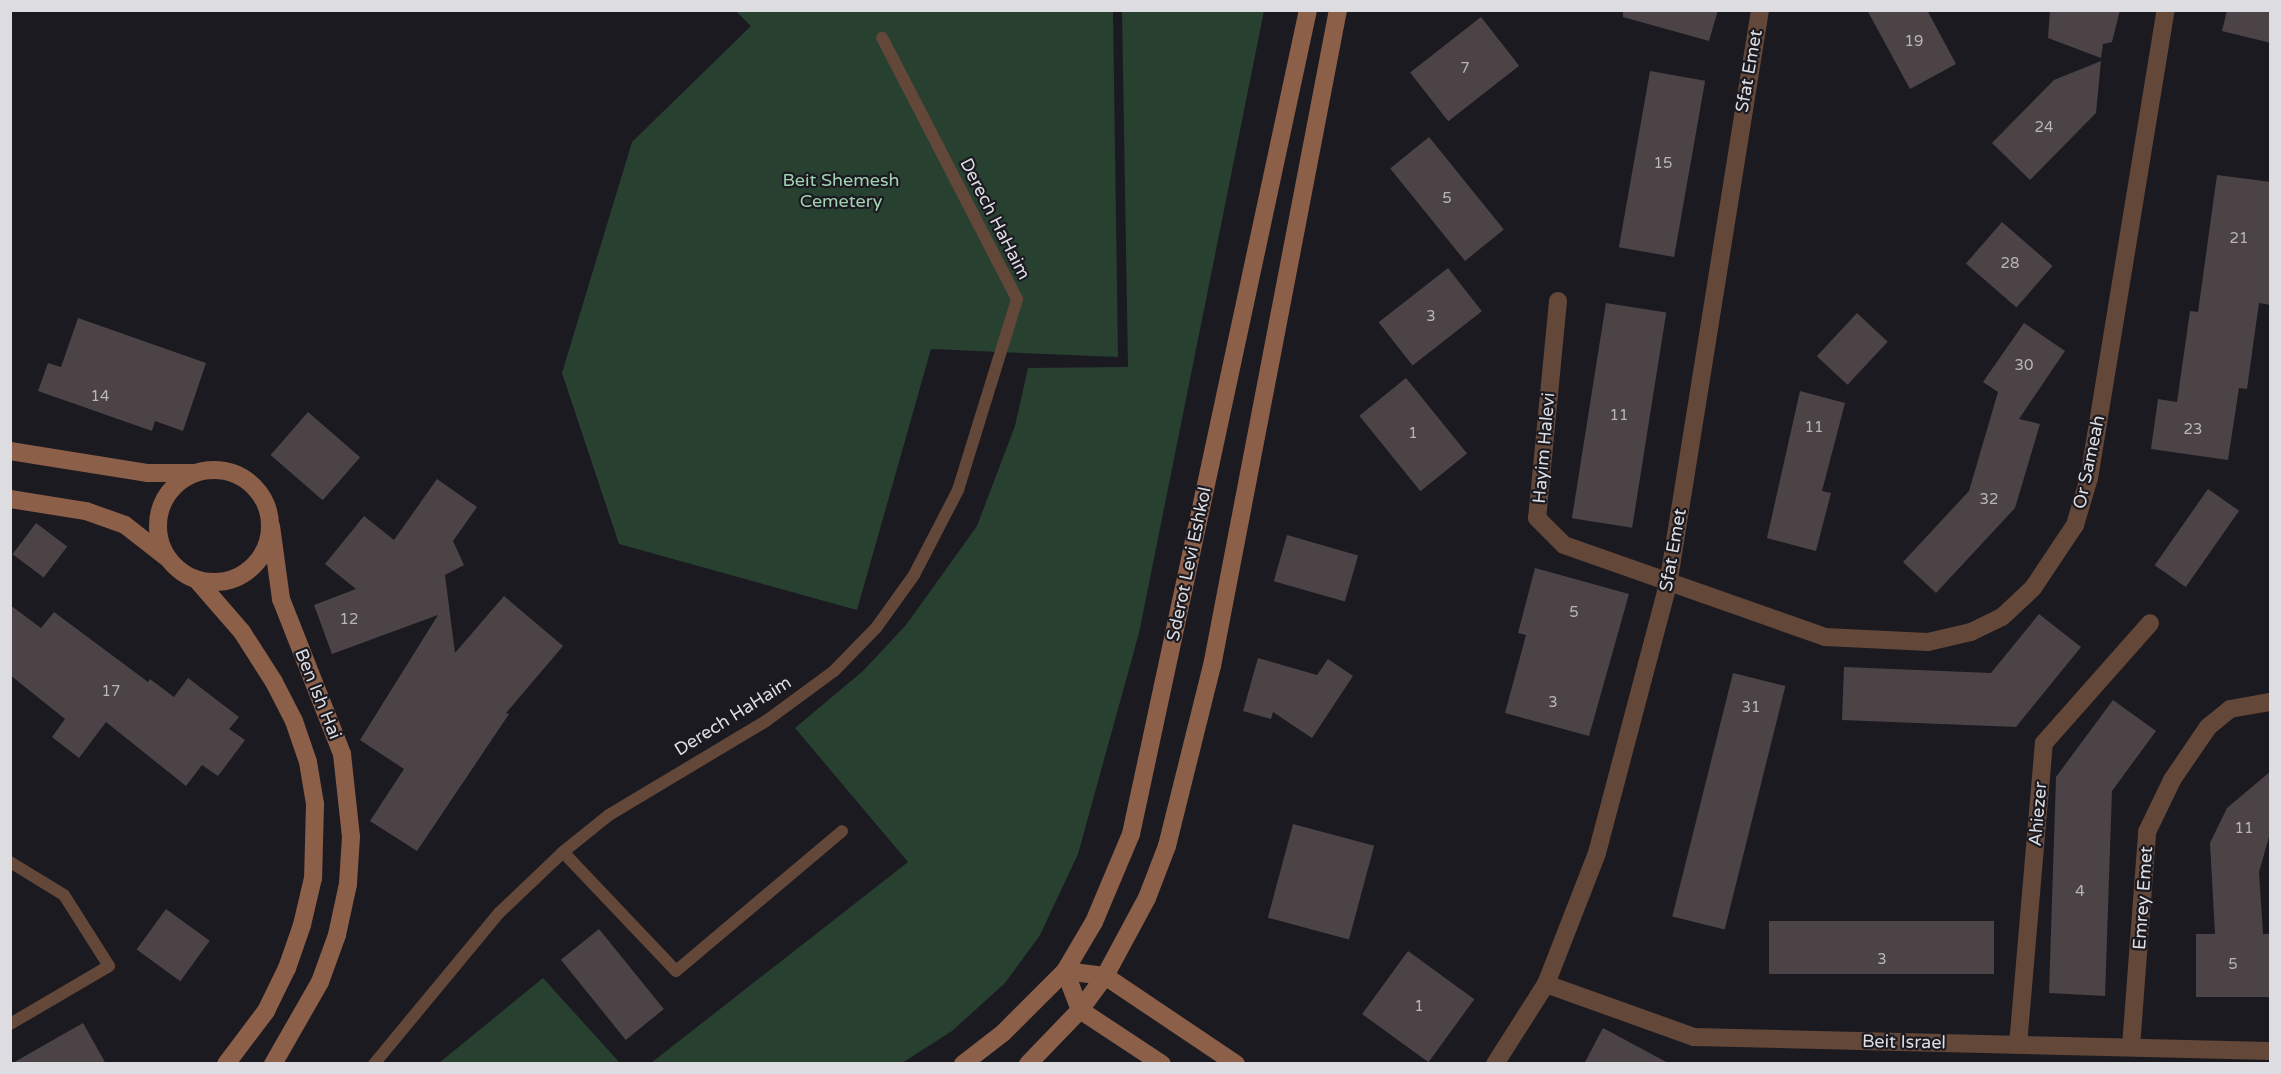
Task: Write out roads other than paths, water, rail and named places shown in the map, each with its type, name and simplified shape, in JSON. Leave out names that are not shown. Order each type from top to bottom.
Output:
[{"type":"main road","name":"Sderot Levi Eshkol","points":[[963,1064],[1003,1033],[1065,971],[1094,922],[1131,834],[1308,10]]},
{"type":"main road","points":[[1028,1064],[1080,1010],[1105,976],[1147,898],[1167,846],[1188,767],[1261,425],[1338,10]]},
{"type":"main road","points":[[10,451],[148,473],[231,472],[247,480],[268,509],[270,526],[268,544],[247,572],[231,580],[196,580],[125,525],[86,511],[10,499]]},
{"type":"main road","points":[[167,558],[160,542],[160,508],[174,487],[196,473]]},
{"type":"main road","name":"Ben Ish Hai","points":[[270,526],[281,598],[342,754],[351,837],[348,884],[337,934],[320,982],[273,1064]]},
{"type":"main road","name":"Ben Ish Hai","points":[[196,580],[242,632],[274,682],[294,721],[308,762],[315,804],[313,878],[299,935],[266,1011],[226,1064]]},
{"type":"main road","points":[[1161,1064],[1080,1010],[1065,971],[1105,976],[1236,1064]]},
{"type":"street","name":"Sfat Emet","points":[[1495,1064],[1546,984],[1597,854],[1668,585],[1760,10]]},
{"type":"street","name":"Or Sameah","points":[[1668,585],[1825,637],[1886,642],[1928,642],[1971,632],[2002,617],[2033,588],[2075,525],[2089,478],[2166,10]]},
{"type":"street","name":"Hayim Halevi","points":[[1558,301],[1537,518],[1564,545],[1668,585]]},
{"type":"street","name":"Ahiezer","points":[[2018,1045],[2044,743],[2150,623]]},
{"type":"street","name":"Emrey Emet","points":[[2131,1047],[2147,832],[2172,780],[2208,727],[2230,709],[2271,702]]},
{"type":"street","name":"Beit Israel","points":[[1546,984],[1694,1037],[2018,1045],[2070,1055],[2131,1047],[2271,1051]]},
{"type":"lane","name":"Derech HaHaim","points":[[374,1064],[499,913],[562,852],[609,816],[766,721],[834,671],[876,628],[914,574],[957,490],[1017,300],[882,38]]},
{"type":"lane","points":[[562,852],[676,971],[842,831]]},
{"type":"lane","points":[[10,862],[64,895],[109,966],[10,1024]]},
{"type":"park label","name":"Beit Shemesh Cemetery","points":[[841,192]]}]
